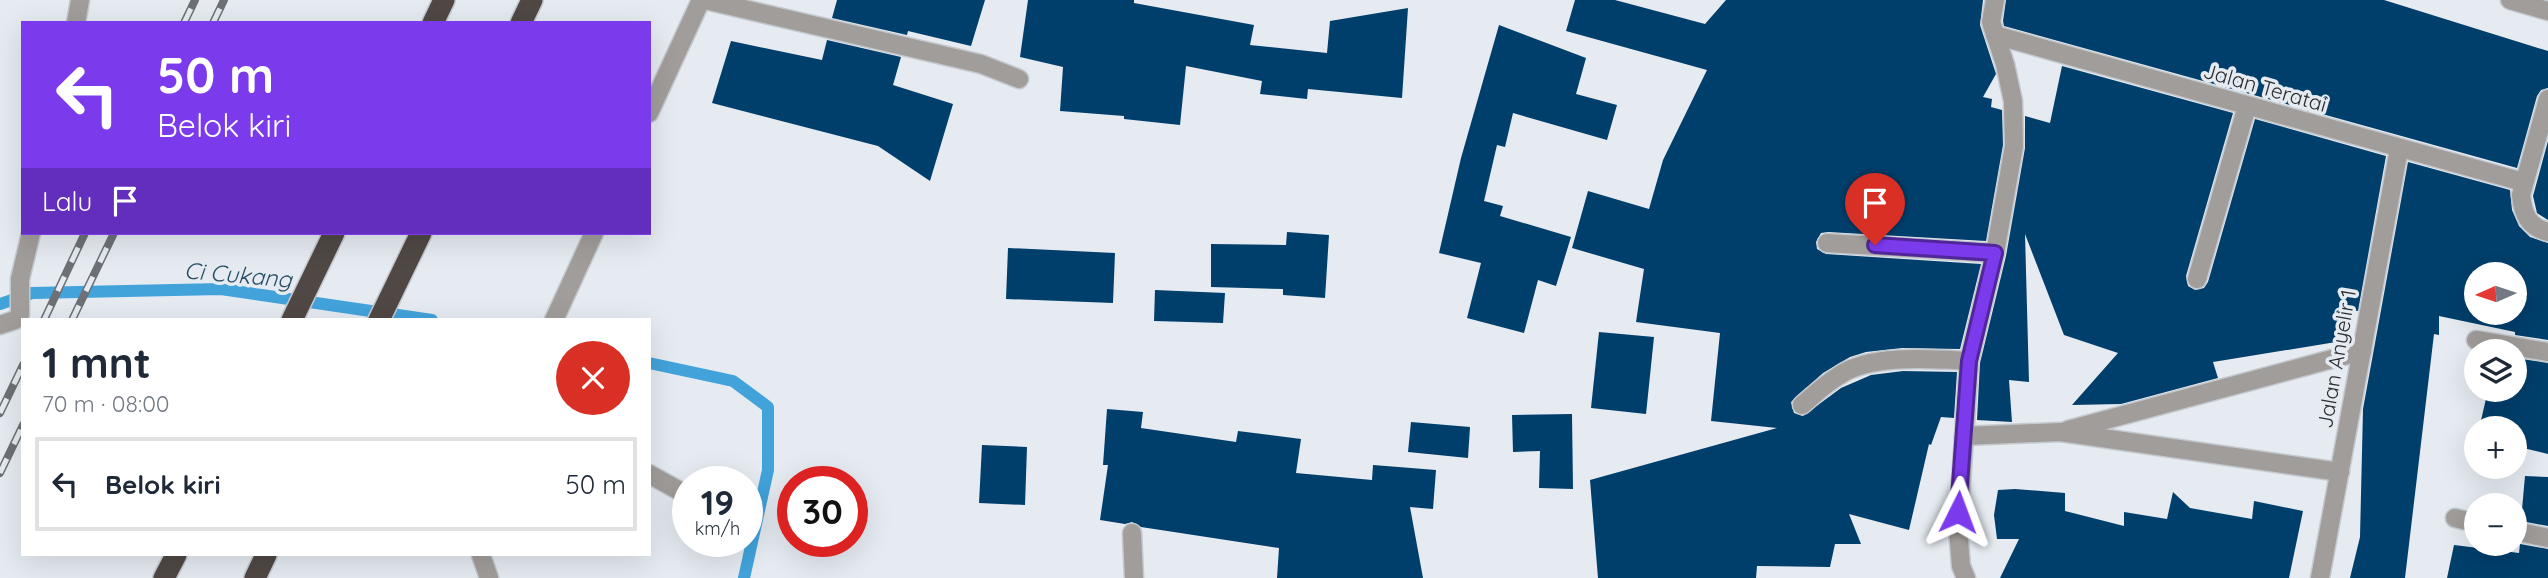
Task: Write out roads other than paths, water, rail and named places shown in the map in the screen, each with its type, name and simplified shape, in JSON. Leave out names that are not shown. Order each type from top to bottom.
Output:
[{"type":"highway","points":[[434,21],[444,0]]},
{"type":"highway","points":[[522,21],[531,0]]},
{"type":"highway","points":[[293,318],[333,235]]},
{"type":"highway","points":[[380,318],[418,240]]},
{"type":"highway","points":[[164,578],[175,556]]},
{"type":"highway","points":[[255,578],[266,556]]},
{"type":"street","points":[[76,21],[80,0]]},
{"type":"street","points":[[651,109],[703,0],[981,64],[1019,79]]},
{"type":"street","points":[[1966,578],[1961,566],[1958,529],[1969,361],[1995,253],[2014,146],[2013,102],[2005,64],[1991,22],[1995,0]]},
{"type":"street","points":[[2510,0],[2548,11]]},
{"type":"street","name":"Jalan Teratai","points":[[1995,35],[2524,182]]},
{"type":"street","points":[[2548,99],[2521,195],[2522,211],[2529,223],[2548,232]]},
{"type":"street","points":[[2197,279],[2247,106]]},
{"type":"street","name":"Jalan Anyelir 1","points":[[2320,578],[2399,149]]},
{"type":"street","points":[[0,325],[18,318],[20,279],[31,235]]},
{"type":"street","points":[[555,318],[593,235]]},
{"type":"street","points":[[1827,243],[1995,253]]},
{"type":"street","points":[[2527,348],[2548,352]]},
{"type":"street","points":[[2060,432],[2362,351]]},
{"type":"street","points":[[1802,405],[1842,373],[1870,364],[1916,358],[1969,361]]},
{"type":"street","points":[[1964,436],[2060,432],[2340,472]]},
{"type":"street","points":[[651,475],[672,487]]},
{"type":"street","points":[[2455,518],[2464,520]]},
{"type":"street","points":[[1132,533],[1135,578]]},
{"type":"street","points":[[2527,534],[2548,538]]},
{"type":"street","points":[[481,556],[489,578]]},
{"type":"waterway","name":"Ci Cukang","points":[[0,304],[32,293],[221,289],[418,318]]},
{"type":"waterway","name":"Ci Cukang","points":[[651,363],[733,381],[768,407],[768,470],[744,578]]},
{"type":"railway","points":[[185,21],[195,0]]},
{"type":"railway","points":[[214,21],[224,0]]},
{"type":"railway","points":[[45,318],[84,235]]},
{"type":"railway","points":[[73,318],[113,235]]},
{"type":"railway","points":[[0,413],[21,369]]},
{"type":"railway","points":[[0,473],[21,429]]}]
